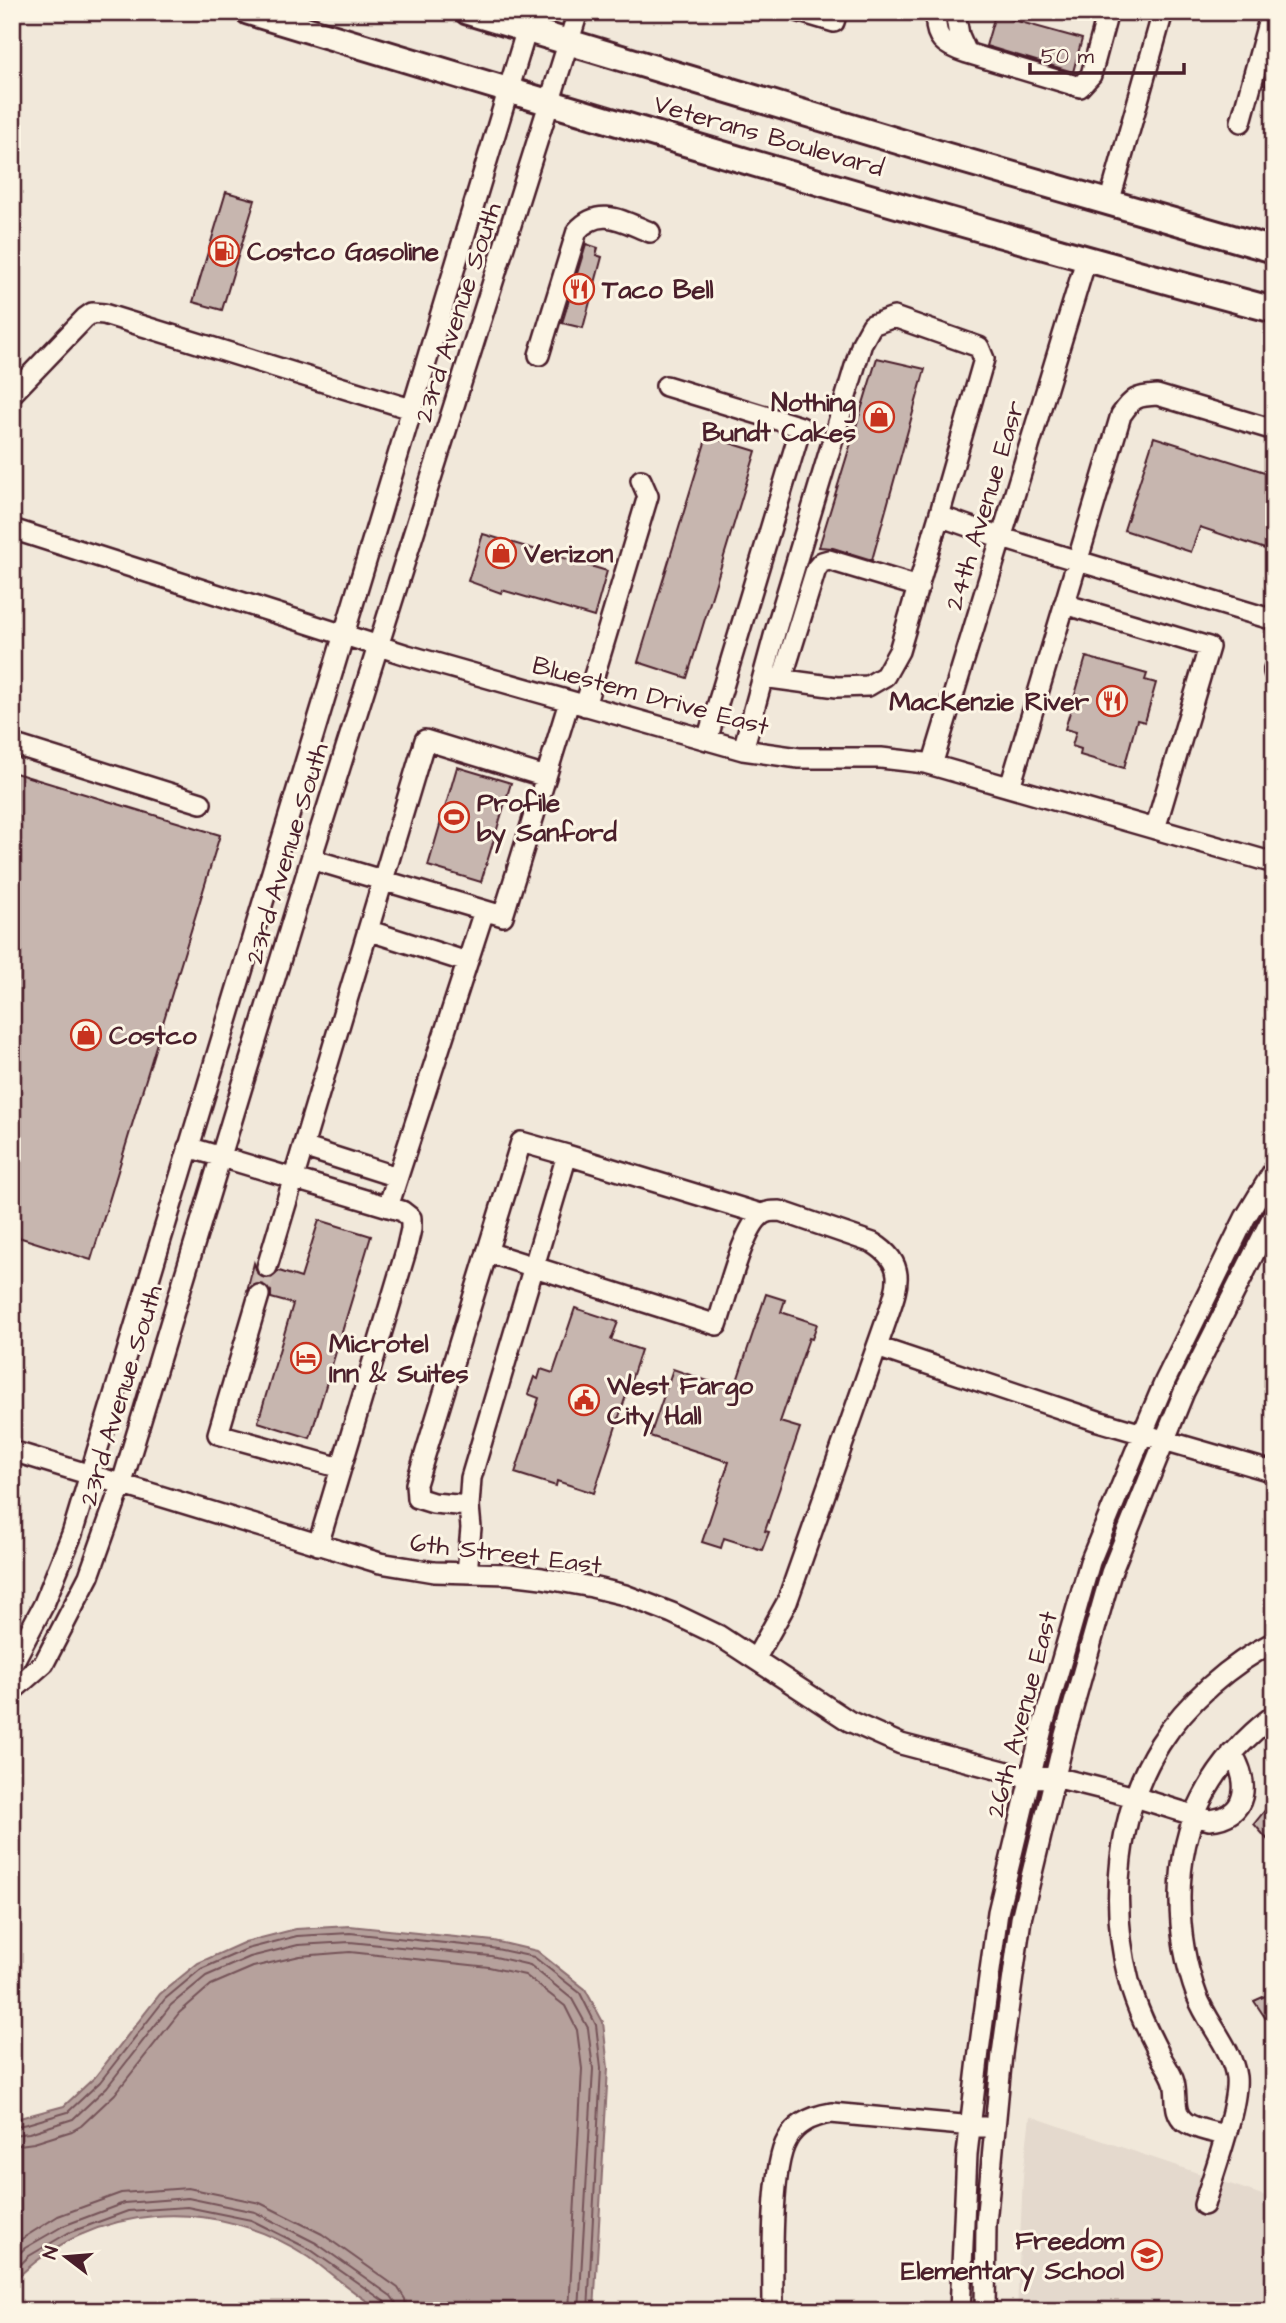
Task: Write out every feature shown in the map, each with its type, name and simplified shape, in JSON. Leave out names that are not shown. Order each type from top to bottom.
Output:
[{"type":"main road","name":"Veterans Boulevard","points":[[249,12],[508,91],[1086,260],[1274,310]]},
{"type":"main road","name":"Veterans Boulevard","points":[[468,12],[529,21],[570,43],[1274,250]]},
{"type":"street","name":"23rd Avenue South","points":[[12,1691],[44,1663],[89,1576],[121,1486],[311,859],[578,12]]},
{"type":"street","points":[[801,12],[834,22],[837,12]]},
{"type":"street","points":[[937,12],[936,31],[947,46],[1080,87],[1091,75],[1108,12]]},
{"type":"street","points":[[955,12],[959,35],[967,53]]},
{"type":"street","points":[[1109,202],[1163,12]]},
{"type":"street","points":[[1241,121],[1271,12]]},
{"type":"street","name":"23rd Avenue South","points":[[12,1665],[44,1604],[72,1534],[529,21]]},
{"type":"street","points":[[539,355],[577,231],[586,221],[597,216],[613,218],[650,232]]},
{"type":"street","name":"24th Avenue Easr","points":[[932,765],[1086,260]]},
{"type":"street","points":[[12,394],[92,313],[104,314],[411,409]]},
{"type":"street","points":[[894,317],[979,347],[984,359],[919,587],[899,651],[885,676],[868,686],[837,687],[772,678],[862,343],[872,325],[894,317]]},
{"type":"street","points":[[666,386],[801,427],[707,740]]},
{"type":"street","points":[[1010,788],[1121,415],[1132,399],[1157,394],[1274,430]]},
{"type":"street","points":[[311,859],[503,916],[546,777],[577,704],[648,496],[641,480]]},
{"type":"street","points":[[939,516],[1002,538],[1274,620]]},
{"type":"street","name":"Bluestem Drive East","points":[[12,529],[378,646],[743,750],[799,758],[881,758],[932,765],[1274,863]]},
{"type":"street","points":[[743,750],[816,569],[822,562],[829,560],[919,587]]},
{"type":"street","points":[[1065,604],[1209,647],[1155,829]]},
{"type":"street","points":[[267,1267],[370,931],[425,740],[546,777]]},
{"type":"street","points":[[12,744],[201,803]]},
{"type":"street","points":[[388,1207],[484,911]]},
{"type":"street","points":[[370,931],[467,962]]},
{"type":"street","points":[[469,1506],[417,1499],[416,1484],[521,1142],[761,1214]]},
{"type":"street","points":[[188,1147],[402,1211],[411,1219],[411,1229],[318,1545]]},
{"type":"street","points":[[303,1147],[397,1177]]},
{"type":"street","points":[[467,1573],[471,1528],[471,1478],[566,1155]]},
{"type":"street","name":"26th Avenue East","points":[[960,2311],[967,2154],[998,1912],[1042,1729],[1090,1562],[1143,1433],[1165,1381],[1245,1218],[1274,1170]]},
{"type":"street","points":[[487,1252],[717,1325],[750,1228],[761,1214],[771,1210],[873,1243],[886,1251],[891,1258],[898,1275],[897,1286],[877,1347],[787,1602],[756,1658]]},
{"type":"street","name":"26th Avenue East","points":[[985,2311],[986,2223],[1002,2054],[1021,1919],[1055,1777],[1111,1573],[1190,1380],[1274,1214]]},
{"type":"street","points":[[259,1294],[218,1434],[341,1468]]},
{"type":"street","points":[[877,1347],[1060,1409],[1274,1472]]},
{"type":"street","name":"6th Street East","points":[[12,1451],[318,1545],[407,1569],[542,1578],[625,1595],[718,1635],[823,1705],[874,1733],[929,1753],[1030,1778],[1055,1777],[1135,1797],[1209,1820],[1227,1816],[1236,1809],[1244,1788],[1244,1775],[1232,1754]]},
{"type":"street","points":[[1225,2135],[1191,2125],[1178,2113],[1174,2081],[1144,2023],[1129,1981],[1120,1927],[1120,1869],[1135,1797],[1160,1744],[1192,1704],[1227,1673],[1274,1642]]},
{"type":"street","points":[[1204,2205],[1235,2096],[1236,2075],[1233,2063],[1198,1998],[1185,1951],[1181,1895],[1183,1862],[1194,1816],[1202,1799],[1232,1754],[1250,1733],[1274,1715]]},
{"type":"street","points":[[773,2311],[775,2217],[780,2159],[788,2138],[797,2127],[807,2119],[831,2113],[995,2129]]},
{"type":"shaded area","name":"Freedom Elementary School","points":[[1030,2116],[1274,2199],[1274,2311],[1017,2311],[1023,2175]]},
{"type":"water","points":[[350,1926],[494,1941],[537,1951],[585,1989],[603,2022],[608,2068],[594,2311],[387,2311],[359,2296],[309,2257],[272,2237],[234,2223],[194,2216],[155,2216],[116,2222],[79,2236],[44,2256],[12,2283],[12,2120],[64,2106],[95,2077],[160,1994],[198,1963],[245,1942],[296,1929]]},
{"type":"building","points":[[995,15],[1082,39],[1073,72],[986,46]]},
{"type":"building","points":[[1274,48],[1274,87],[1264,84]]},
{"type":"building","name":"Costco Gasoline","points":[[226,192],[255,200],[222,310],[193,302]]},
{"type":"building","name":"Taco Bell","points":[[586,244],[598,248],[596,255],[602,257],[583,328],[562,323]]},
{"type":"building","points":[[877,358],[925,369],[872,560],[833,548],[819,547]]},
{"type":"building","points":[[707,436],[756,451],[687,678],[638,662]]},
{"type":"building","points":[[1154,437],[1274,475],[1274,552],[1200,527],[1191,552],[1124,530]]},
{"type":"building","points":[[483,534],[607,571],[594,617],[502,590],[501,593],[468,581]]},
{"type":"building","name":"MacKenzie River","points":[[1086,657],[1147,674],[1145,680],[1156,683],[1145,722],[1137,720],[1124,768],[1080,755],[1081,749],[1072,746],[1076,732],[1065,729]]},
{"type":"building","points":[[457,767],[511,783],[481,882],[428,866]]},
{"type":"building","name":"Costco","points":[[12,772],[220,835],[91,1260],[12,1235]]},
{"type":"building","name":"Microtel Inn & Suites","points":[[319,1220],[371,1236],[310,1438],[258,1422],[293,1304],[271,1298],[271,1291],[263,1284],[255,1283],[247,1291],[254,1263],[258,1275],[263,1278],[270,1279],[279,1271],[301,1278]]},
{"type":"building","points":[[766,1294],[785,1300],[781,1312],[817,1324],[812,1339],[809,1338],[780,1422],[800,1428],[765,1531],[769,1532],[762,1550],[724,1538],[721,1548],[702,1542],[729,1462],[650,1436],[673,1369],[734,1390]]},
{"type":"building","name":"West Fargo City Hall","points":[[575,1308],[618,1322],[611,1340],[641,1350],[594,1493],[557,1481],[556,1486],[515,1473],[539,1398],[528,1394],[534,1377],[538,1379],[541,1369],[553,1373]]},
{"type":"building","points":[[1274,1799],[1274,1847],[1254,1824]]},
{"type":"building","points":[[1274,1992],[1274,2031],[1254,2001]]},
{"type":"tunnel","points":[[259,1295],[267,1267]]},
{"type":"place","name":"Costco Gasoline","points":[[224,251]]},
{"type":"place","name":"Taco Bell","points":[[579,289]]},
{"type":"place","name":"Nothing Bundt Cakes","points":[[879,417]]},
{"type":"place","name":"Verizon","points":[[501,553]]},
{"type":"place","name":"MacKenzie River","points":[[1112,701]]},
{"type":"place","name":"Profile by Sanford","points":[[454,817]]},
{"type":"place","name":"Costco","points":[[86,1035]]},
{"type":"place","name":"Microtel Inn & Suites","points":[[306,1358]]},
{"type":"place","name":"West Fargo City Hall","points":[[584,1400]]},
{"type":"place","name":"Freedom Elementary School","points":[[1147,2255]]}]
